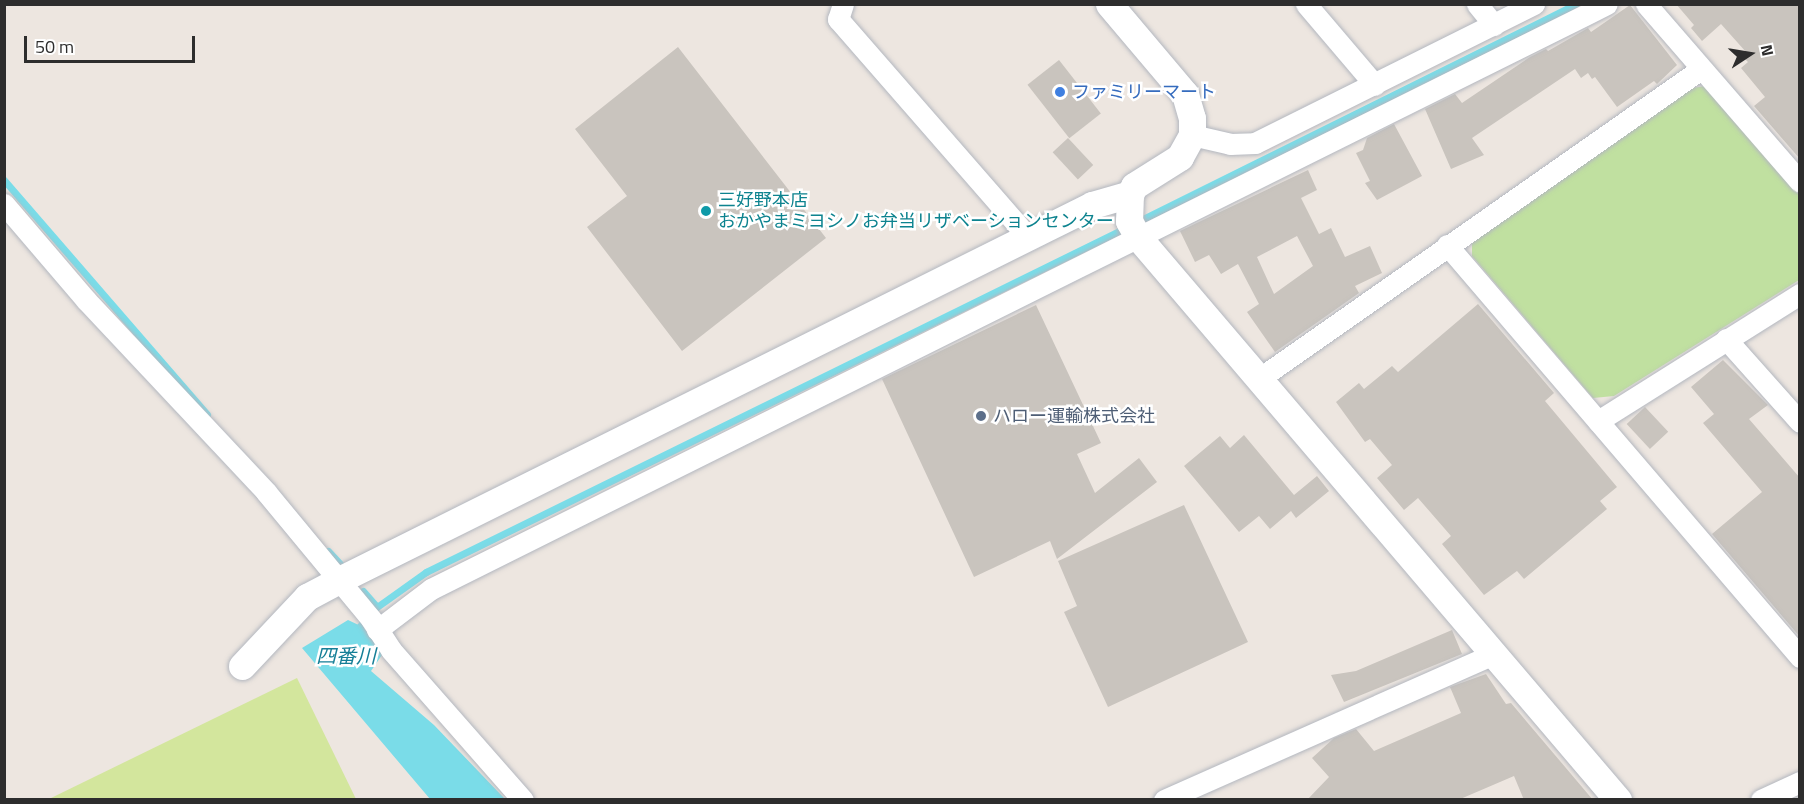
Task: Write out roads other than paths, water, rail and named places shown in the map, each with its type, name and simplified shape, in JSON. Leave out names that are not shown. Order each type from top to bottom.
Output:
[{"type":"street","points":[[843,4],[838,19],[1028,237]]},
{"type":"street","points":[[1109,4],[1185,94],[1191,106],[1192,135],[1180,157],[1134,186],[1130,194],[1134,230],[1618,800]]},
{"type":"street","points":[[1306,4],[1375,85]]},
{"type":"street","points":[[1477,4],[1494,25]]},
{"type":"street","points":[[1192,135],[1230,144],[1255,143],[1534,4]]},
{"type":"street","points":[[371,620],[1134,230],[1607,4]]},
{"type":"street","points":[[1646,4],[1800,182]]},
{"type":"street","points":[[1260,378],[1701,69]]},
{"type":"street","points":[[242,666],[307,597],[1092,205],[1130,194]]},
{"type":"street","points":[[4,204],[86,300],[266,492],[371,620],[391,650],[523,800]]},
{"type":"street","points":[[1447,245],[1800,657]]},
{"type":"street","points":[[1598,420],[1800,294]]},
{"type":"street","points":[[1726,339],[1800,422]]},
{"type":"street","points":[[1164,800],[1192,794],[1495,653]]},
{"type":"street","points":[[1761,800],[1800,782]]},
{"type":"water","name":"四番川","points":[[348,620],[363,627],[384,652],[371,671],[434,725],[505,799],[430,799],[302,648]]},
{"type":"waterway","points":[[1135,223],[1576,4]]},
{"type":"waterway","points":[[4,180],[207,414]]},
{"type":"waterway","points":[[355,632],[374,609],[426,572],[1125,228]]},
{"type":"waterway","points":[[328,551],[340,564]]},
{"type":"waterway","points":[[363,591],[377,607]]},
{"type":"place","name":"ファミリーマート","points":[[1060,92]]},
{"type":"place","name":"三好野本店 おかやまミヨシノお弁当リザベーションセンター","points":[[706,211]]},
{"type":"place","name":"ハロー運輸株式会社","points":[[981,416]]}]
